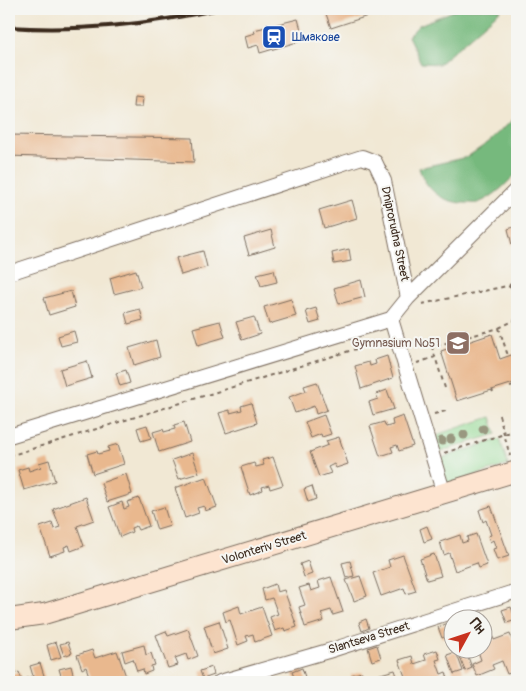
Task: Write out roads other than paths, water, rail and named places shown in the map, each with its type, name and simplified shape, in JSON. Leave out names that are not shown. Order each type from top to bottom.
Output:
[{"type":"street","name":"Dniprorudna Street","points":[[9,273],[362,157],[375,162],[384,181],[399,308],[432,456],[444,494]]},
{"type":"street","points":[[9,436],[399,308],[517,189]]},
{"type":"street","name":"Volonteriv Street","points":[[9,619],[44,614],[516,471]]},
{"type":"street","name":"Slantseva Street","points":[[220,682],[328,651],[517,591]]},
{"type":"railway","points":[[9,27],[115,26],[168,19],[219,9]]},
{"type":"place","name":"Шмакове","points":[[274,37]]},
{"type":"place","name":"Gymnasium №51","points":[[458,343]]}]
